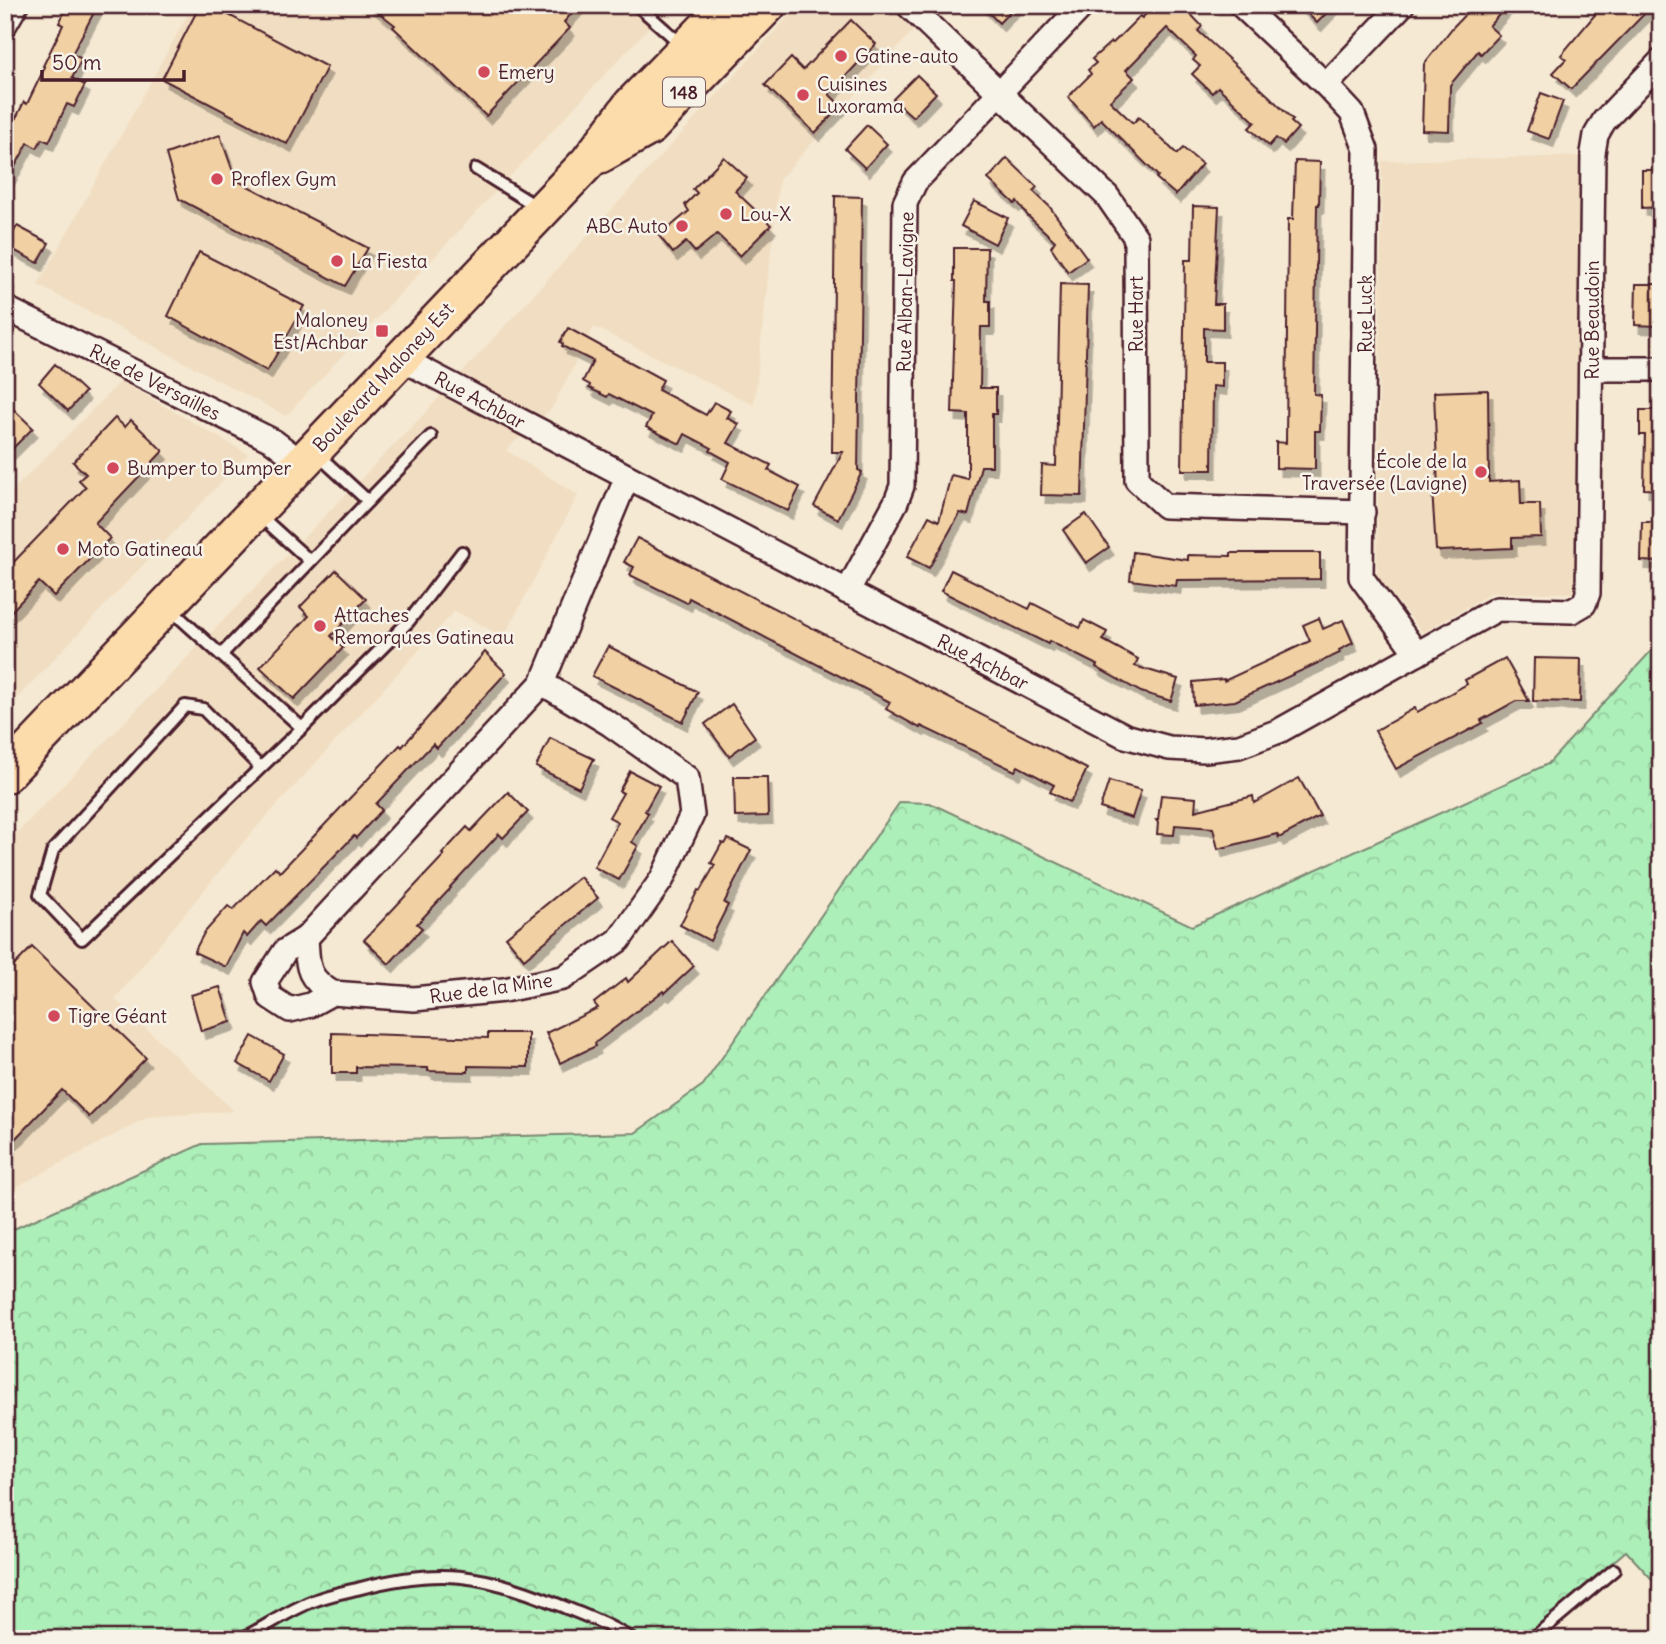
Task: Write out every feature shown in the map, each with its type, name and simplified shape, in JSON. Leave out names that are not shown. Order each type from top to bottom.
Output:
[{"type":"main road","name":"Boulevard Maloney Est","points":[[5,775],[588,162],[631,105],[728,5]]},
{"type":"main road","name":"Boulevard Maloney Est","points":[[588,162],[650,127],[768,5]]},
{"type":"street","points":[[5,24],[16,5]]},
{"type":"street","name":"Rue Hart","points":[[908,5],[1107,196],[1136,238],[1137,480],[1165,506],[1363,512]]},
{"type":"street","name":"Rue Alban-Lavigne","points":[[847,592],[902,486],[905,203],[915,182],[1083,5]]},
{"type":"street","name":"Rue Luck","points":[[1241,5],[1352,113],[1366,150],[1361,577],[1417,654]]},
{"type":"street","points":[[1326,85],[1402,5]]},
{"type":"street","name":"Rue Beaudoin","points":[[1584,604],[1588,593],[1595,135],[1604,121],[1661,61]]},
{"type":"street","name":"Rue de Versailles","points":[[9,316],[307,457]]},
{"type":"street","name":"Rue Achbar","points":[[400,358],[1125,736],[1169,748],[1205,750],[1239,746],[1279,732],[1497,609],[1572,611],[1584,604]]},
{"type":"street","points":[[1592,369],[1661,369]]},
{"type":"street","name":"Rue de la Mine","points":[[542,683],[610,724],[687,778],[692,815],[662,879],[619,940],[563,978],[504,990],[414,999],[332,993],[310,1005],[290,1010],[270,997],[265,982],[285,951],[306,938],[542,683],[627,477]]},
{"type":"street","points":[[306,938],[307,967],[317,984],[332,993]]},
{"type":"lane","points":[[637,5],[686,48]]},
{"type":"lane","points":[[476,169],[541,210]]},
{"type":"lane","points":[[221,655],[431,436]]},
{"type":"lane","points":[[307,457],[368,501]]},
{"type":"lane","points":[[255,512],[310,561]]},
{"type":"lane","points":[[260,767],[203,709],[185,706],[53,850],[40,895],[82,939],[302,728],[409,621],[462,552]]},
{"type":"lane","points":[[167,606],[302,728]]},
{"type":"lane","points":[[1532,1639],[1614,1570]]},
{"type":"lane","points":[[241,1639],[316,1600],[388,1580],[424,1575],[480,1579],[521,1589],[609,1625],[631,1639]]},
{"type":"shaded area","points":[[193,5],[670,5],[286,416],[38,285]]},
{"type":"shaded area","points":[[799,5],[936,5],[779,180],[754,405],[594,327],[552,408],[506,450],[578,495],[504,637],[455,611],[246,839],[115,999],[234,1111],[148,1117],[5,1193],[5,845],[426,412]]},
{"type":"shaded area","name":"École de la Traversée (Lavigne)","points":[[1588,156],[1582,593],[1491,593],[1423,633],[1377,576],[1382,161]]},
{"type":"shaded area","points":[[121,381],[248,454],[5,711],[5,498]]},
{"type":"green space","points":[[1661,640],[1661,1589],[1626,1551],[1522,1639],[5,1639],[5,1233],[202,1144],[635,1133],[703,1085],[900,802],[930,803],[1192,926],[1548,764]]},
{"type":"building","points":[[68,5],[98,5],[72,54],[82,59],[72,78],[85,85],[74,107],[67,104],[49,142],[42,139],[37,148],[28,143],[5,185],[5,140],[45,67],[43,66],[63,25],[59,23]]},
{"type":"building","points":[[200,5],[210,5],[327,67],[287,144],[162,79]]},
{"type":"building","name":"Emery","points":[[369,5],[579,5],[564,22],[570,28],[486,116],[393,27],[395,25]]},
{"type":"building","points":[[981,5],[1016,5],[999,23]]},
{"type":"building","points":[[1155,5],[1182,5],[1202,26],[1198,31],[1269,96],[1298,128],[1284,144],[1276,138],[1269,146],[1249,128],[1255,122],[1218,87],[1212,93],[1192,74],[1200,66],[1193,60],[1196,56],[1167,28],[1126,70],[1134,78],[1110,101],[1133,123],[1139,117],[1177,154],[1183,148],[1202,164],[1176,195],[1156,178],[1158,176],[1101,119],[1094,126],[1068,97],[1091,74],[1088,70],[1096,63],[1092,59]]},
{"type":"building","points":[[1299,5],[1334,5],[1317,23]]},
{"type":"building","points":[[1474,5],[1508,5],[1489,26],[1499,35],[1481,54],[1478,51],[1450,85],[1449,131],[1422,130],[1424,64]]},
{"type":"building","points":[[1603,5],[1653,5],[1571,89],[1553,73],[1566,59],[1561,55]]},
{"type":"building","points":[[851,20],[876,44],[829,94],[841,106],[815,133],[765,85],[791,58],[803,70]]},
{"type":"building","points":[[917,75],[936,93],[913,117],[893,99]]},
{"type":"building","points":[[1541,93],[1563,101],[1549,139],[1527,131]]},
{"type":"building","points":[[867,125],[887,144],[865,168],[845,149]]},
{"type":"building","points":[[220,135],[236,180],[368,248],[345,286],[179,199],[166,154]]},
{"type":"building","name":"Lou-X","points":[[724,157],[747,178],[735,191],[771,225],[740,256],[717,234],[695,252],[686,242],[673,253],[659,236],[689,211],[685,205],[697,193],[693,189]]},
{"type":"building","points":[[1007,158],[1037,187],[1033,191],[1049,206],[1087,258],[1068,272],[1051,247],[1055,241],[1028,216],[1017,201],[1015,204],[988,179]]},
{"type":"building","points":[[1295,161],[1320,162],[1314,394],[1321,395],[1320,431],[1315,431],[1315,469],[1276,468],[1276,442],[1286,443],[1288,219],[1293,219]]},
{"type":"building","points":[[1642,170],[1661,170],[1661,207],[1642,208]]},
{"type":"building","points":[[835,196],[862,197],[858,470],[862,472],[838,519],[814,506],[843,452],[832,452]]},
{"type":"building","points":[[974,201],[1008,218],[995,244],[961,226]]},
{"type":"building","points":[[1193,206],[1219,207],[1214,304],[1223,304],[1223,329],[1204,328],[1204,362],[1222,362],[1222,387],[1213,386],[1212,470],[1182,470],[1185,260],[1192,260]]},
{"type":"building","points":[[17,226],[49,243],[38,263],[6,246]]},
{"type":"building","points":[[954,248],[987,248],[986,301],[990,301],[990,327],[981,327],[980,388],[996,388],[996,414],[992,414],[992,466],[981,466],[968,515],[960,513],[929,568],[907,557],[929,516],[939,521],[951,475],[968,479],[968,414],[952,413],[956,281]]},
{"type":"building","points":[[199,252],[304,306],[267,371],[168,316]]},
{"type":"building","points":[[1060,284],[1088,285],[1082,496],[1041,495],[1042,465],[1056,466]]},
{"type":"building","points":[[1636,284],[1659,284],[1658,326],[1635,325]]},
{"type":"building","points":[[568,328],[663,380],[658,390],[706,415],[714,402],[731,411],[727,418],[739,424],[728,443],[771,465],[768,470],[800,487],[788,511],[722,479],[730,462],[710,451],[712,448],[685,434],[680,444],[646,427],[652,416],[609,394],[607,397],[589,388],[590,385],[583,381],[593,361],[562,346],[560,342]]},
{"type":"building","points":[[55,364],[85,392],[68,411],[39,383]]},
{"type":"building","points":[[1488,390],[1489,482],[1520,480],[1521,504],[1540,504],[1541,537],[1512,538],[1512,548],[1436,550],[1432,489],[1438,489],[1434,392]]},
{"type":"building","points":[[5,401],[33,428],[5,456]]},
{"type":"building","points":[[1640,410],[1661,410],[1661,490],[1644,489],[1645,435],[1640,435]]},
{"type":"building","points":[[115,418],[125,427],[131,420],[163,451],[95,523],[110,538],[54,596],[39,582],[5,618],[5,571],[86,487],[79,480],[86,474],[73,462]]},
{"type":"building","points":[[1086,514],[1109,547],[1086,563],[1063,530]]},
{"type":"building","points":[[1642,522],[1661,522],[1661,562],[1641,561]]},
{"type":"building","points":[[637,538],[1087,769],[1074,796],[1069,802],[1050,792],[1054,785],[1018,766],[1015,771],[921,726],[920,728],[886,709],[890,702],[689,598],[687,603],[630,575],[634,567],[624,562]]},
{"type":"building","points":[[1133,552],[1188,560],[1188,555],[1320,553],[1320,579],[1177,580],[1176,586],[1130,580]]},
{"type":"building","name":"Attaches Remorques Gatineau","points":[[336,570],[366,599],[331,636],[343,648],[294,699],[260,667],[309,616],[300,607]]},
{"type":"building","points":[[951,570],[1029,609],[1032,603],[1080,628],[1084,620],[1107,632],[1103,640],[1138,659],[1135,666],[1178,679],[1171,701],[1141,692],[1096,667],[1097,665],[941,591]]},
{"type":"building","points":[[1319,618],[1323,629],[1343,620],[1353,643],[1339,650],[1340,653],[1235,701],[1194,705],[1193,682],[1224,681],[1310,641],[1303,625]]},
{"type":"building","points":[[608,646],[698,692],[683,722],[592,676]]},
{"type":"building","points":[[485,652],[506,673],[437,748],[433,744],[376,804],[382,810],[356,838],[354,836],[266,926],[261,921],[247,937],[243,933],[226,967],[194,952],[204,933],[228,906],[233,910],[275,867],[280,872],[400,745],[402,747]]},
{"type":"building","points":[[1505,658],[1529,701],[1516,701],[1481,720],[1483,723],[1396,769],[1375,731],[1415,708],[1417,712],[1467,684],[1465,680]]},
{"type":"building","points":[[1534,658],[1581,659],[1580,702],[1533,701]]},
{"type":"building","points":[[732,704],[755,737],[729,756],[705,724]]},
{"type":"building","points":[[550,738],[594,759],[579,788],[536,767]]},
{"type":"building","points":[[630,771],[659,786],[632,842],[638,846],[619,880],[594,867],[618,822],[609,817],[623,793],[619,791]]},
{"type":"building","points":[[734,777],[767,777],[768,816],[735,817]]},
{"type":"building","points":[[1299,778],[1320,816],[1279,838],[1277,834],[1218,849],[1213,828],[1175,825],[1174,835],[1157,834],[1156,820],[1161,795],[1196,798],[1195,811],[1253,796],[1254,803]]},
{"type":"building","points":[[1109,781],[1141,790],[1132,818],[1100,808]]},
{"type":"building","points":[[508,792],[528,812],[503,838],[499,834],[450,887],[417,924],[422,928],[389,964],[364,940],[467,827],[471,831]]},
{"type":"building","points":[[728,839],[751,850],[724,903],[728,905],[710,941],[680,925],[715,865],[711,863],[722,843],[725,844]]},
{"type":"building","points":[[580,877],[598,898],[524,959],[506,937]]},
{"type":"building","points":[[672,941],[694,966],[665,993],[663,991],[595,1043],[596,1046],[560,1063],[546,1033],[598,1008],[594,1003],[626,978],[628,982]]},
{"type":"building","name":"Tigre Géant","points":[[32,947],[146,1058],[89,1117],[62,1090],[13,1141],[5,1134],[5,975]]},
{"type":"building","points":[[220,987],[231,1022],[201,1031],[191,995]]},
{"type":"building","points":[[332,1033],[488,1038],[488,1033],[528,1033],[528,1067],[468,1066],[468,1072],[428,1071],[428,1068],[356,1067],[356,1073],[332,1073]]},
{"type":"building","points":[[252,1036],[284,1054],[269,1081],[237,1063]]},
{"type":"place","name":"Gatine-auto","points":[[841,56]]},
{"type":"place","name":"Emery","points":[[484,72]]},
{"type":"place","name":"Cuisines Luxorama","points":[[803,95]]},
{"type":"place","name":"Proflex Gym","points":[[217,179]]},
{"type":"place","name":"Lou-X","points":[[726,214]]},
{"type":"place","name":"ABC Auto","points":[[682,226]]},
{"type":"place","name":"La Fiesta","points":[[337,261]]},
{"type":"place","name":"Maloney Est/Achbar","points":[[382,331]]},
{"type":"place","name":"Bumper to Bumper","points":[[113,468]]},
{"type":"place","name":"École de la Traversée (Lavigne)","points":[[1481,472]]},
{"type":"place","name":"Moto Gatineau","points":[[63,549]]},
{"type":"place","name":"Attaches Remorques Gatineau","points":[[320,626]]},
{"type":"place","name":"Tigre Géant","points":[[54,1016]]}]
